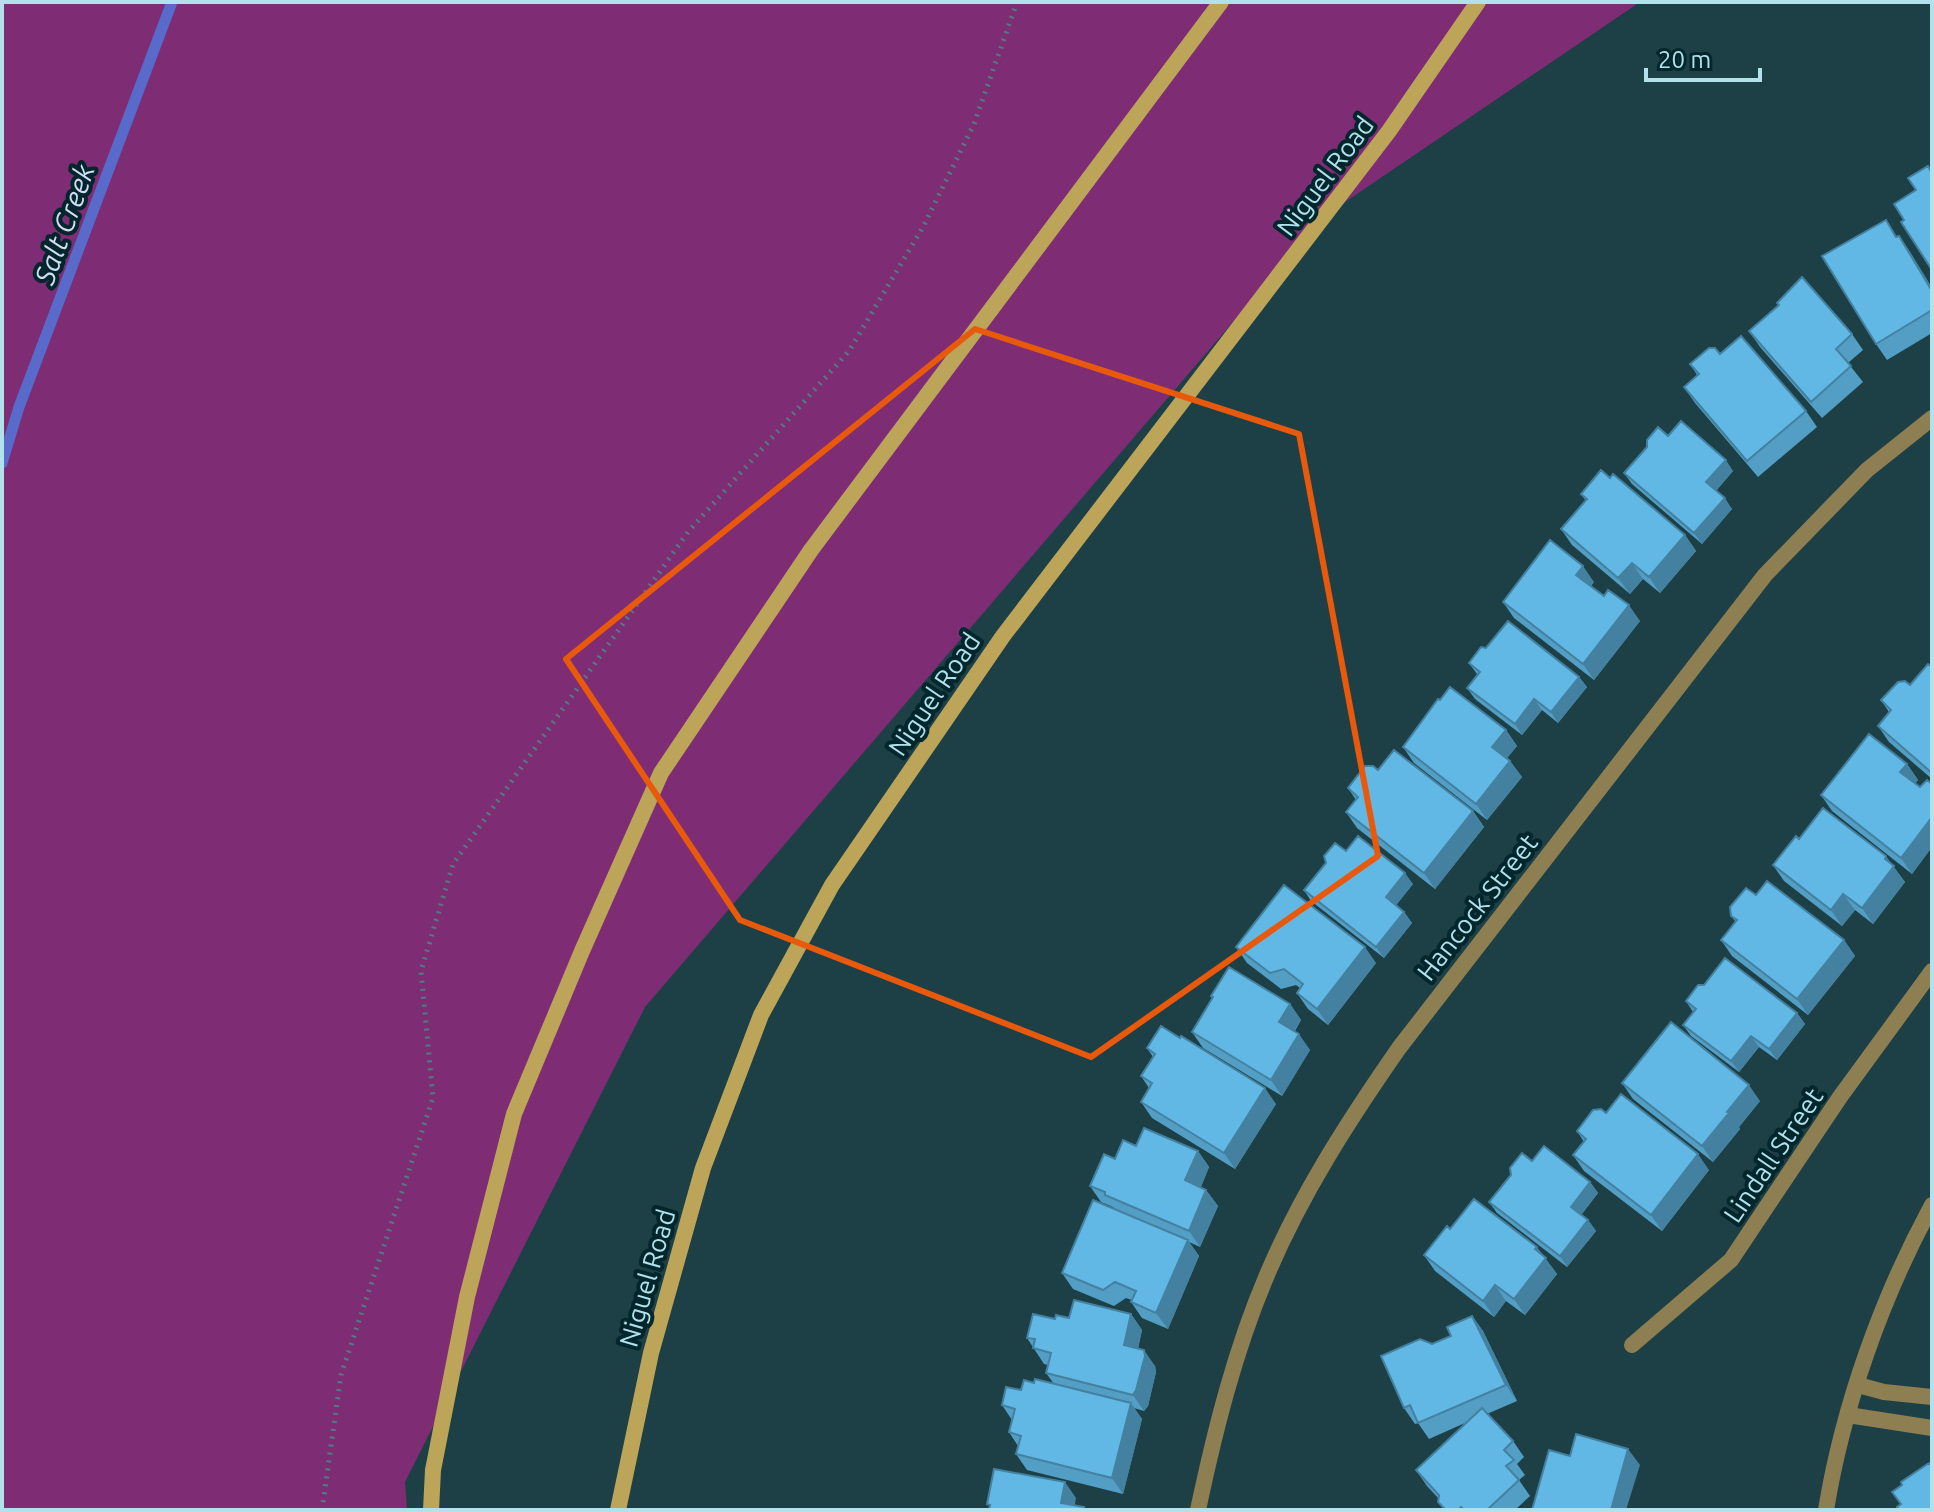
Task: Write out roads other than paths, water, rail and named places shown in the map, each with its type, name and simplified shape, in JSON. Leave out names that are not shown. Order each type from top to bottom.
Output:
[{"type":"main road","points":[[431,1510],[433,1470],[467,1297],[514,1114],[661,773],[811,550],[1221,2]]},
{"type":"main road","name":"Niguel Road","points":[[618,1510],[651,1353],[703,1168],[761,1015],[832,885],[1003,636],[1389,131],[1478,2]]},
{"type":"street","name":"Hancock Street","points":[[1198,1510],[1228,1386],[1267,1275],[1319,1169],[1349,1120],[1399,1048],[1765,575],[1867,470],[1932,418]]},
{"type":"street","name":"Lindall Street","points":[[1632,1345],[1731,1260],[1840,1097],[1932,971]]},
{"type":"street","points":[[1826,1510],[1839,1442],[1858,1385],[1903,1260],[1932,1205]]},
{"type":"street","points":[[1858,1385],[1884,1392],[1932,1397]]},
{"type":"street","points":[[1848,1415],[1932,1428]]},
{"type":"waterway","name":"Salt Creek","points":[[2,463],[19,407],[172,2]]}]
